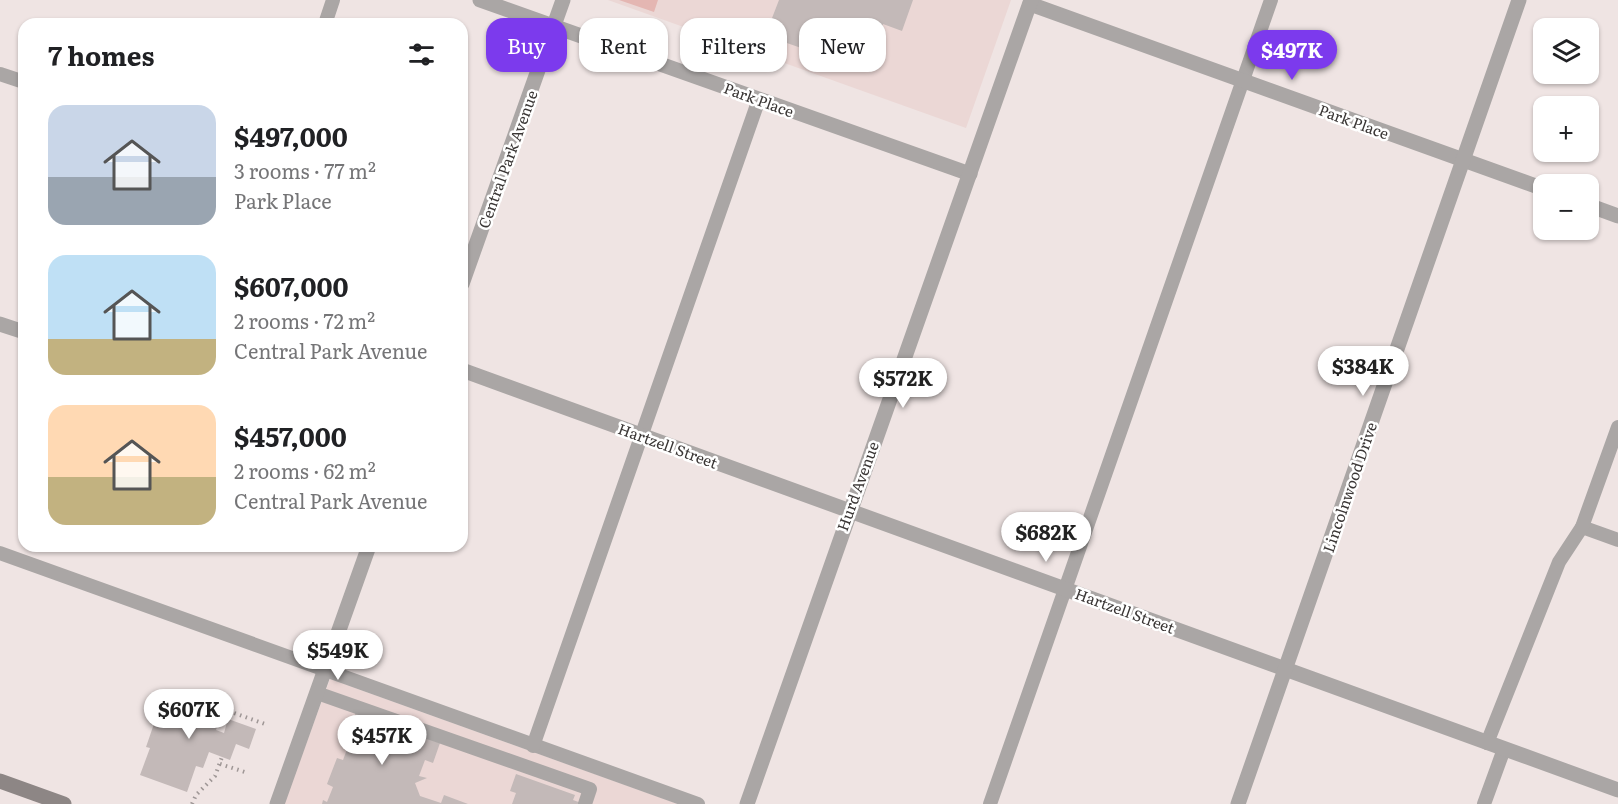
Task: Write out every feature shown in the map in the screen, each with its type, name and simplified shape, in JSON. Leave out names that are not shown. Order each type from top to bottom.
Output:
[{"type":"main road","points":[[0,781],[64,804]]},
{"type":"street","name":"Park Place","points":[[480,0],[531,18]]},
{"type":"street","name":"Central Park Avenue","points":[[557,18],[563,0]]},
{"type":"street","name":"Lincolnwood Drive","points":[[1238,804],[1519,0]]},
{"type":"street","name":"Park Place","points":[[1031,2],[1533,185]]},
{"type":"street","name":"Hurd Avenue","points":[[747,804],[848,511],[1031,2]]},
{"type":"street","name":"Park Place","points":[[567,31],[970,174]]},
{"type":"street","name":"Central Park Avenue","points":[[468,267],[538,72]]},
{"type":"street","points":[[1599,209],[1618,216]]},
{"type":"street","points":[[0,324],[18,331]]},
{"type":"street","name":"Hartzell Street","points":[[468,372],[1618,790]]},
{"type":"street","points":[[277,804],[367,552]]},
{"type":"lane","points":[[327,18],[333,0]]},
{"type":"lane","points":[[990,804],[1271,0]]},
{"type":"lane","points":[[0,74],[18,80]]},
{"type":"lane","points":[[533,746],[759,99]]},
{"type":"lane","points":[[1487,743],[1559,562],[1582,527],[1618,427]]},
{"type":"lane","points":[[1582,527],[1618,540]]},
{"type":"lane","points":[[0,553],[324,672],[698,804]]},
{"type":"lane","points":[[317,693],[590,789],[585,804]]},
{"type":"lane","points":[[1484,804],[1504,749]]},
{"type":"path","points":[[223,709],[265,724]]},
{"type":"path","points":[[192,804],[196,795],[215,776],[222,757]]},
{"type":"path","points":[[220,764],[248,773]]},
{"type":"shaded area","points":[[608,0],[1011,0],[966,128],[809,72],[886,72],[886,18],[799,18],[799,68],[787,64],[787,18],[680,18],[680,26],[668,21],[668,18],[658,18]]},
{"type":"shaded area","points":[[619,0],[658,0],[654,12]]},
{"type":"shaded area","points":[[330,679],[678,804],[284,804]]},
{"type":"building","points":[[779,0],[913,0],[902,31],[886,25],[886,18],[799,18],[799,47],[787,43],[787,18],[772,18]]},
{"type":"building","points":[[166,689],[223,709],[216,730],[224,733],[228,719],[256,729],[249,749],[236,744],[230,760],[209,752],[203,768],[196,766],[187,792],[140,775],[150,748],[146,747]]},
{"type":"building","points":[[356,712],[440,743],[433,763],[425,760],[419,776],[427,778],[415,783],[420,796],[441,803],[444,795],[468,804],[322,804],[323,800],[327,802],[333,787],[327,784],[337,758],[343,760],[349,744],[345,742]]},
{"type":"building","points":[[516,774],[575,795],[573,800],[584,804],[512,804],[516,793],[510,791]]}]
